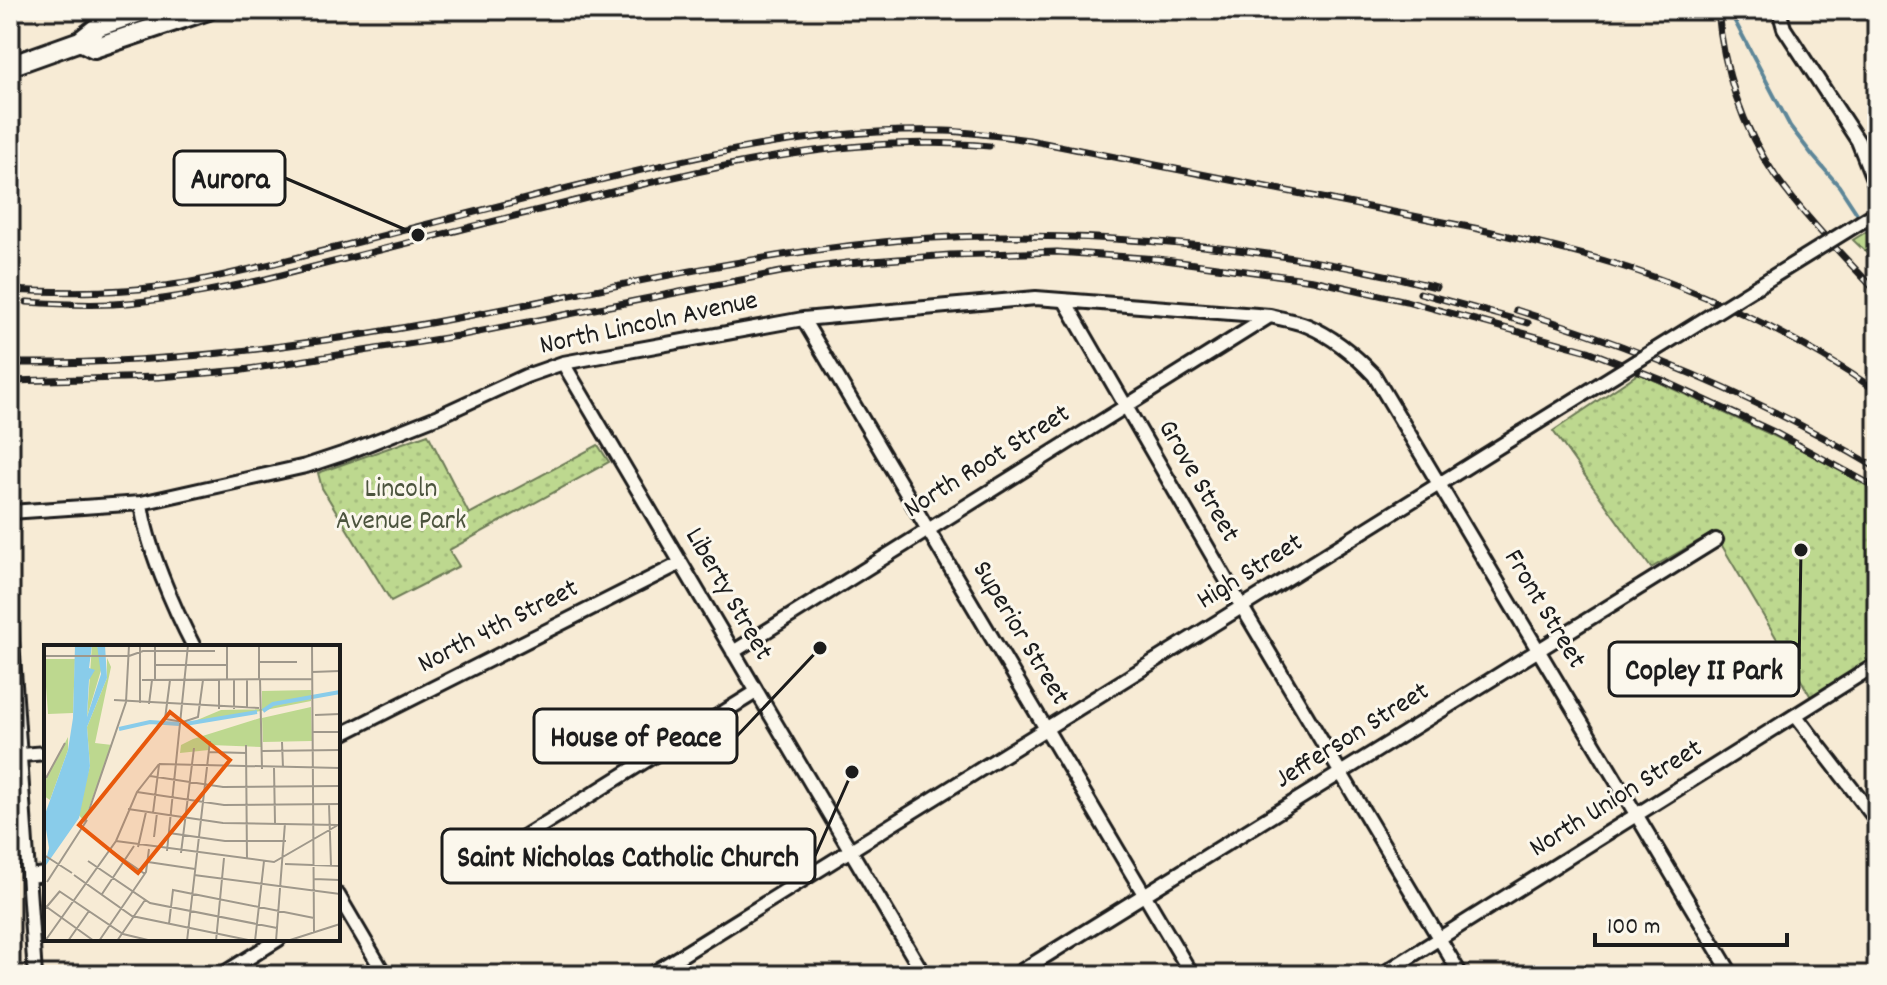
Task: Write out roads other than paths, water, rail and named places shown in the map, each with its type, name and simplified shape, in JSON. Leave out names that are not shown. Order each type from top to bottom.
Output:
[{"type":"main road","points":[[10,66],[80,41],[99,26],[146,10]]},
{"type":"main road","points":[[80,41],[94,48],[208,10]]},
{"type":"street","points":[[1779,10],[1784,28],[1858,141],[1877,189]]},
{"type":"street","name":"High Street","points":[[653,974],[1877,212]]},
{"type":"street","name":"North Lincoln Avenue","points":[[10,512],[141,503],[273,474],[348,452],[563,363],[803,319],[1036,298],[1270,316]]},
{"type":"street","name":"Grove Street","points":[[1065,301],[1242,607],[1461,975]]},
{"type":"street","name":"North Root Street","points":[[733,652],[1270,316]]},
{"type":"street","name":"Front Street","points":[[1270,316],[1306,325],[1331,338],[1356,356],[1374,375],[1732,975]]},
{"type":"street","name":"Superior Street","points":[[803,319],[1192,975]]},
{"type":"street","name":"Liberty Street","points":[[563,363],[924,975]]},
{"type":"street","points":[[141,503],[151,546],[193,645]]},
{"type":"street","name":"Jefferson Street","points":[[1015,975],[1716,540]]},
{"type":"street","name":"North 4th Street","points":[[340,735],[681,563]]},
{"type":"street","points":[[10,612],[15,756],[35,975]]},
{"type":"street","name":"North Union Street","points":[[1381,975],[1877,664]]},
{"type":"street","points":[[493,856],[756,692]]},
{"type":"street","points":[[1796,716],[1877,821]]},
{"type":"street","points":[[15,756],[44,753]]},
{"type":"street","points":[[28,876],[44,874]]},
{"type":"street","points":[[340,901],[385,975]]},
{"type":"street","points":[[221,975],[276,941]]},
{"type":"waterway","points":[[1729,10],[1790,126],[1839,186],[1877,244]]},
{"type":"railway","points":[[1718,10],[1724,54],[1736,97],[1753,139],[1776,177],[1799,206],[1877,292]]},
{"type":"railway","points":[[10,290],[95,292],[179,284],[259,267],[708,155],[849,134],[955,132],[1029,140],[1479,229],[1598,259],[1718,302],[1783,334],[1877,391]]},
{"type":"railway","points":[[27,302],[113,304],[209,291],[674,177],[778,156],[883,144],[989,146]]},
{"type":"railway","points":[[10,363],[194,356],[317,341],[438,322],[738,262],[883,242],[941,238],[1056,237],[1195,245],[1276,255],[1436,287]]},
{"type":"railway","points":[[10,381],[159,377],[243,370],[458,336],[781,272],[950,255],[1057,252],[1158,259],[1313,280],[1406,301],[1588,351],[1662,380],[1774,432],[1877,488]]},
{"type":"railway","points":[[1420,293],[1528,323]]},
{"type":"railway","points":[[1516,310],[1701,378],[1791,420],[1877,468]]},
{"type":"place","name":"Aurora","points":[[418,235]]},
{"type":"place","name":"Copley II Park","points":[[1801,550]]},
{"type":"place","name":"House of Peace","points":[[820,648]]},
{"type":"place","name":"Saint Nicholas Catholic Church","points":[[852,772]]},
{"type":"park label","name":"Lincoln Avenue Park","points":[[401,507]]}]
